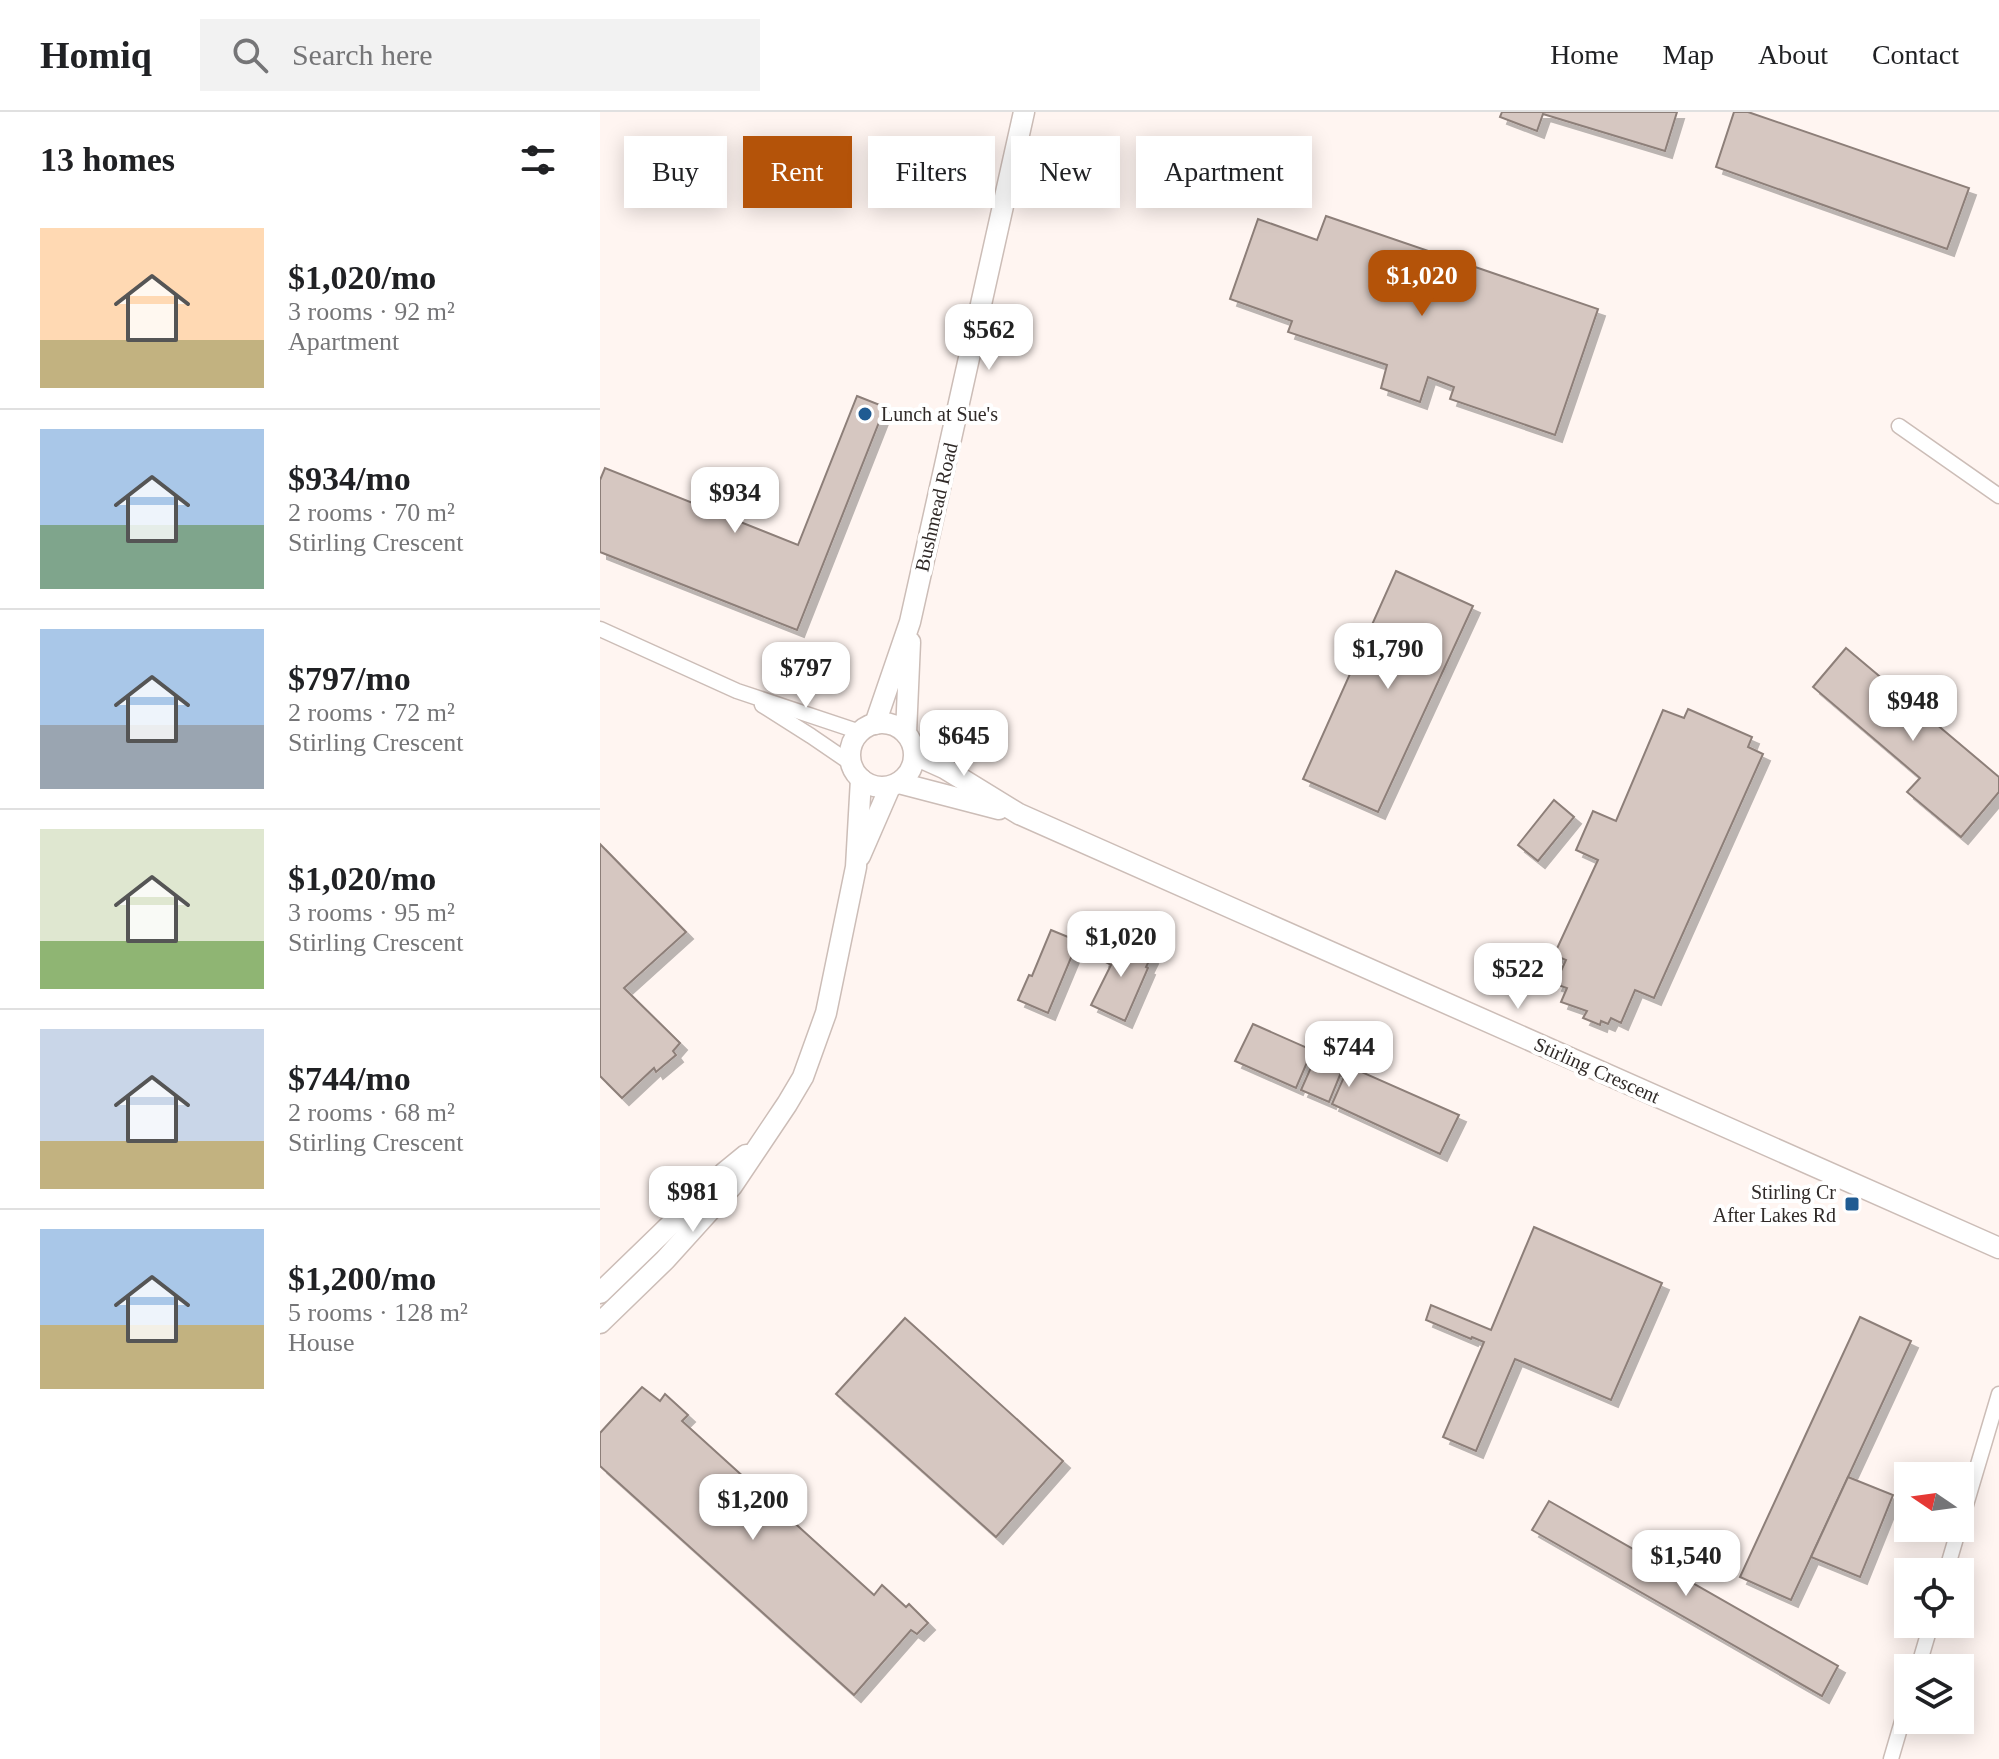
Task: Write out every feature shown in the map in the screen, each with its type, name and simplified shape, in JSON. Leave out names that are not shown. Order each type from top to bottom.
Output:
[{"type":"main road","name":"Bushmead Road","points":[[600,1323],[665,1260],[732,1186],[787,1104],[803,1077],[814,1048],[826,1013],[856,867],[856,772],[850,753],[854,742],[868,728],[910,622],[1024,112]]},
{"type":"main road","name":"Bushmead Road","points":[[856,867],[894,785],[907,776],[913,766],[913,743],[906,733],[910,622]]},
{"type":"main road","points":[[868,728],[892,724],[906,733]]},
{"type":"main road","name":"Stirling Crescent","points":[[915,755],[944,768],[1019,814],[1999,1248]]},
{"type":"main road","points":[[856,772],[874,787],[894,785]]},
{"type":"main road","name":"Stirling Crescent","points":[[894,785],[1019,814]]},
{"type":"main road","name":"Bushmead Road","points":[[600,1293],[724,1173],[759,1145]]},
{"type":"street","points":[[1899,426],[1999,496]]},
{"type":"street","points":[[600,629],[737,691],[811,736],[856,772]]},
{"type":"street","points":[[737,691],[868,728]]},
{"type":"street","points":[[1974,1479],[1999,1394]]},
{"type":"street","points":[[1891,1759],[1898,1734]]},
{"type":"building","points":[[1502,112],[1677,112],[1665,151],[1543,114],[1537,131],[1500,117]]},
{"type":"building","points":[[1734,112],[1748,112],[1969,188],[1947,249],[1716,167]]},
{"type":"building","points":[[1326,216],[1598,309],[1555,435],[1450,399],[1454,387],[1428,377],[1420,402],[1381,388],[1387,365],[1288,332],[1292,321],[1230,299],[1258,219],[1317,240]]},
{"type":"building","points":[[857,396],[885,407],[797,630],[600,552],[600,480],[605,468],[798,545]]},
{"type":"building","points":[[1396,571],[1473,606],[1378,812],[1303,779]]},
{"type":"building","points":[[1846,648],[1999,777],[1999,792],[1961,837],[1907,792],[1920,778],[1813,687]]},
{"type":"building","points":[[1688,709],[1752,737],[1748,747],[1763,754],[1654,998],[1635,990],[1621,1023],[1611,1018],[1608,1024],[1601,1021],[1600,1025],[1583,1018],[1587,1011],[1561,1002],[1567,988],[1555,984],[1566,960],[1554,955],[1598,860],[1576,850],[1593,811],[1616,821],[1663,710],[1684,718]]},
{"type":"building","points":[[1554,800],[1574,817],[1538,861],[1518,845]]},
{"type":"building","points":[[600,844],[686,932],[624,988],[680,1043],[673,1051],[676,1055],[656,1072],[654,1068],[622,1098],[600,1076]]},
{"type":"building","points":[[1051,930],[1078,941],[1048,1013],[1018,1000],[1029,975],[1032,976]]},
{"type":"building","points":[[1111,939],[1142,950],[1140,952],[1151,957],[1125,1021],[1091,1005],[1111,965],[1102,960]]},
{"type":"building","points":[[1253,1024],[1459,1115],[1440,1154],[1332,1104],[1344,1077],[1340,1075],[1329,1102],[1301,1090],[1313,1063],[1308,1060],[1296,1088],[1235,1061]]},
{"type":"building","points":[[1534,1227],[1662,1283],[1611,1400],[1515,1359],[1476,1451],[1443,1437],[1484,1342],[1426,1320],[1431,1305],[1491,1330]]},
{"type":"building","points":[[1860,1317],[1911,1341],[1791,1600],[1740,1577]]},
{"type":"building","points":[[905,1318],[1063,1461],[996,1537],[836,1394]]},
{"type":"building","points":[[642,1387],[660,1401],[665,1394],[688,1415],[682,1421],[874,1595],[882,1585],[906,1607],[909,1604],[928,1623],[917,1634],[911,1630],[854,1695],[600,1466],[600,1433]]},
{"type":"building","points":[[1848,1477],[1893,1495],[1860,1577],[1811,1557]]},
{"type":"building","points":[[1549,1501],[1838,1666],[1822,1696],[1532,1530]]},
{"type":"place","name":"Lunch at Sue's","points":[[865,414]]},
{"type":"place","name":"Stirling Cr After Lakes Rd","points":[[1852,1204]]}]
